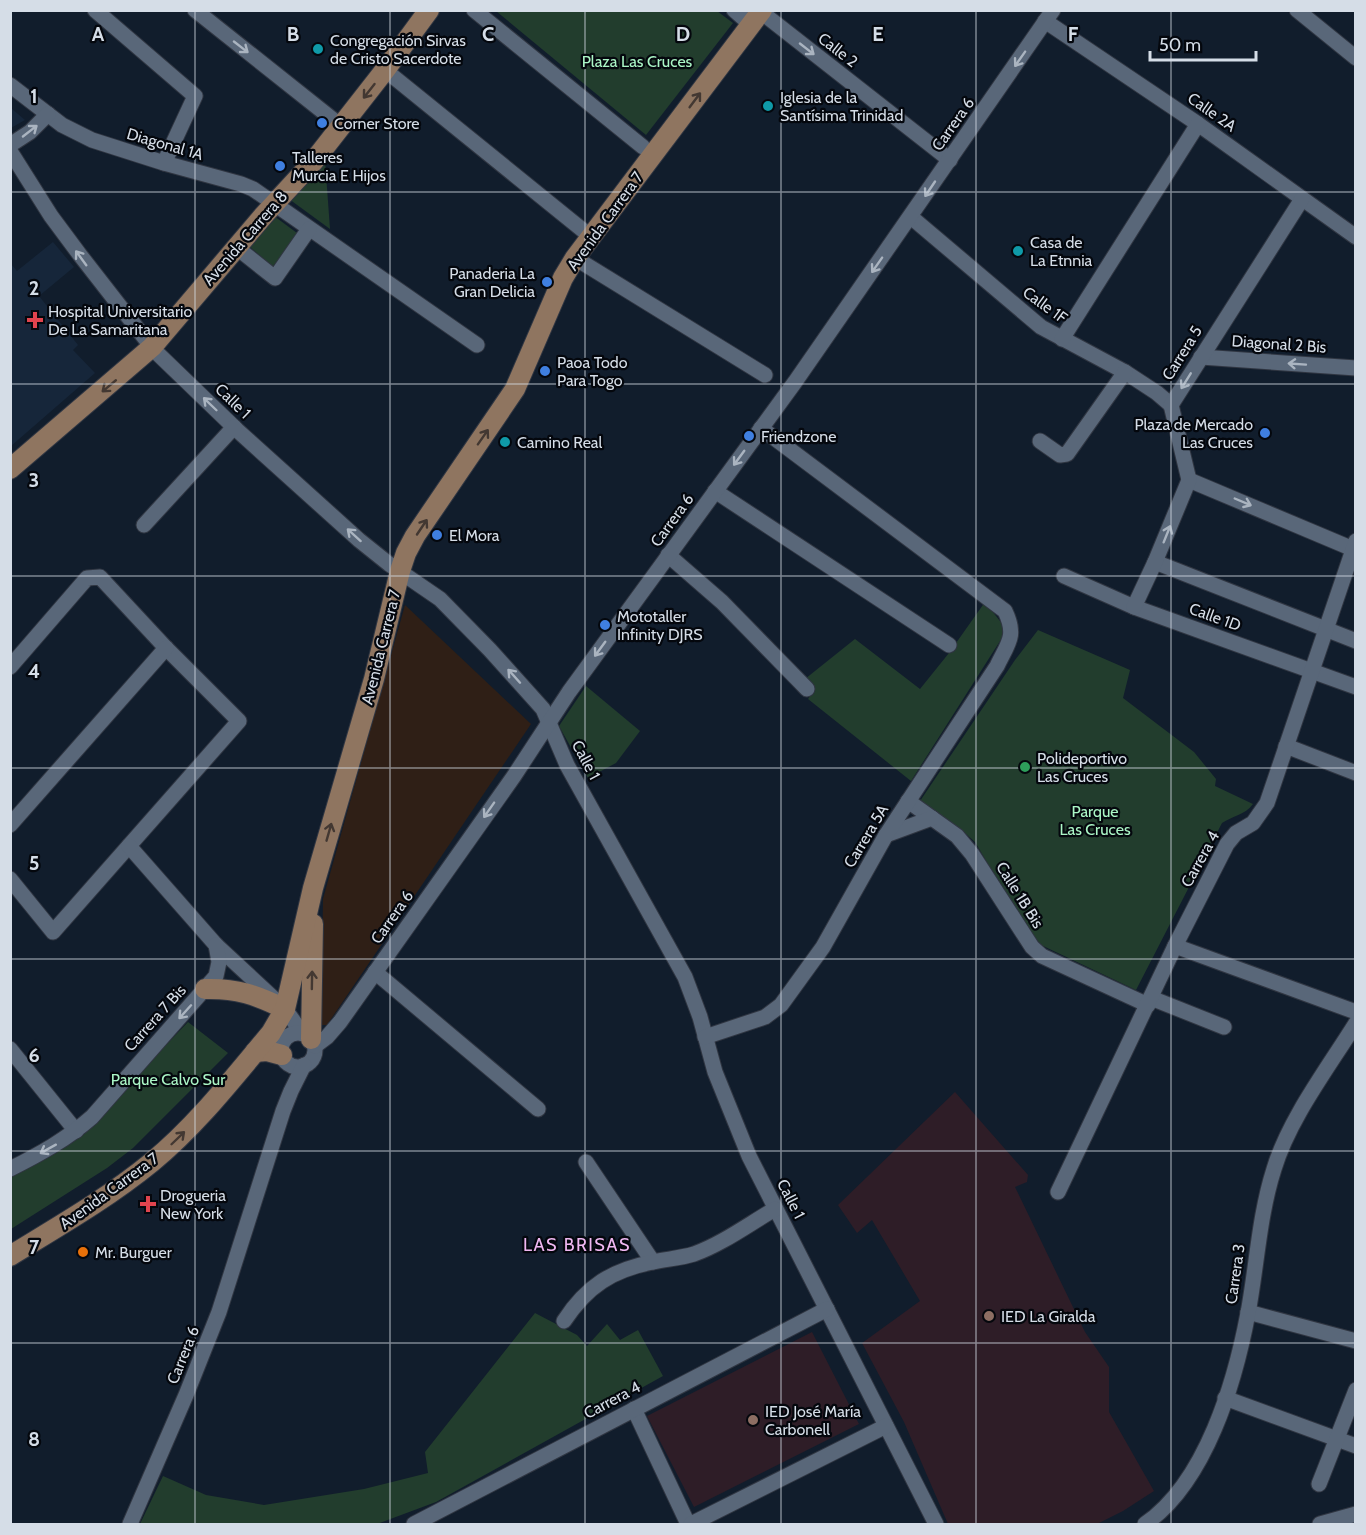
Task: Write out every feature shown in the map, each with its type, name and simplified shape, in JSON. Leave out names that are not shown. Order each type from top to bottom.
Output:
[{"type":"main road","name":"Avenida Carrera 8","points":[[10,469],[152,347],[236,247],[313,162],[429,10]]},
{"type":"main road","name":"Avenida Carrera 7","points":[[10,1256],[91,1207],[154,1161],[206,1110],[271,1033],[285,1009],[313,888],[374,679],[400,571],[415,536],[515,389],[563,278],[575,258],[644,168],[651,147],[758,16]]},
{"type":"main road","points":[[309,1039],[313,888]]},
{"type":"main road","points":[[205,990],[246,992],[285,1009]]},
{"type":"main road","points":[[255,1052],[267,1051],[286,1059]]},
{"type":"street","points":[[94,10],[195,96],[164,163]]},
{"type":"street","points":[[195,10],[341,126]]},
{"type":"street","points":[[474,10],[651,147]]},
{"type":"street","name":"Calle 2","points":[[734,10],[758,16],[950,160]]},
{"type":"street","points":[[1297,10],[1356,58]]},
{"type":"street","name":"Carrera 6","points":[[309,1039],[334,1030],[668,555],[911,217],[1049,16]]},
{"type":"street","name":"Calle 2A","points":[[1049,16],[1356,237]]},
{"type":"street","points":[[385,70],[590,236]]},
{"type":"street","points":[[10,85],[48,114],[30,132],[10,145]]},
{"type":"street","name":"Diagonal 1A","points":[[48,114],[62,125],[92,140],[253,189],[477,345]]},
{"type":"street","points":[[1062,339],[1198,124]]},
{"type":"street","name":"Calle 1","points":[[10,151],[51,216],[152,347],[234,427],[359,540],[440,599],[543,710],[567,765],[676,957],[693,998],[724,1097],[775,1209],[936,1524]]},
{"type":"street","name":"Carrera 5","points":[[1189,480],[1171,405],[1302,200]]},
{"type":"street","name":"Calle 1F","points":[[911,217],[1022,312],[1062,339],[1125,372],[1171,405]]},
{"type":"street","points":[[236,247],[275,278],[309,229]]},
{"type":"street","points":[[575,258],[765,375]]},
{"type":"street","name":"Diagonal 2 Bis","points":[[1201,357],[1356,368]]},
{"type":"street","points":[[1040,441],[1060,455],[1067,454],[1125,372]]},
{"type":"street","points":[[144,525],[234,427]]},
{"type":"street","name":"Carrera 5A","points":[[705,1037],[765,1017],[781,1005],[823,947],[886,835],[997,666],[1011,636],[1012,624],[1005,611],[761,428]]},
{"type":"street","points":[[1134,607],[1189,480],[1354,545]]},
{"type":"street","points":[[715,491],[949,645]]},
{"type":"street","name":"Carrera 4","points":[[1058,1192],[1175,946],[1229,840],[1253,823],[1263,811],[1354,545]]},
{"type":"street","points":[[668,555],[722,602],[807,689]]},
{"type":"street","points":[[1155,562],[1356,641]]},
{"type":"street","name":"Calle 1D","points":[[1064,576],[1134,607],[1356,687]]},
{"type":"street","points":[[10,667],[87,578],[100,577],[238,721],[53,932],[10,879]]},
{"type":"street","points":[[10,825],[166,648]]},
{"type":"street","points":[[1286,746],[1356,773]]},
{"type":"street","name":"Calle 1B Bis","points":[[908,801],[957,836],[972,854],[1032,947],[1042,956],[1149,1001],[1224,1027]]},
{"type":"street","points":[[886,835],[932,818]]},
{"type":"street","points":[[129,846],[216,945],[285,1009],[309,1039],[312,1059],[299,1066],[286,1059],[284,1040],[292,1034],[309,1039]]},
{"type":"street","name":"Carrera 7 Bis","points":[[10,1169],[52,1147],[92,1117],[216,976],[219,969],[216,945]]},
{"type":"street","points":[[1175,946],[1356,1012]]},
{"type":"street","points":[[375,972],[538,1109]]},
{"type":"street","name":"Carrera 3","points":[[1145,1524],[1169,1504],[1193,1472],[1211,1437],[1225,1398],[1248,1312],[1262,1220],[1269,1185],[1280,1150],[1288,1133],[1356,1023]]},
{"type":"street","points":[[10,1048],[76,1131]]},
{"type":"street","name":"Carrera 6","points":[[286,1059],[291,1091]]},
{"type":"street","name":"Carrera 6","points":[[130,1524],[219,1312],[291,1091],[304,1065]]},
{"type":"street","points":[[586,1162],[653,1262]]},
{"type":"street","points":[[564,1321],[588,1290],[603,1279],[634,1267],[696,1253],[775,1209]]},
{"type":"street","name":"Carrera 4","points":[[414,1524],[827,1309]]},
{"type":"street","points":[[1248,1312],[1356,1341]]},
{"type":"street","points":[[1319,1484],[1356,1390]]},
{"type":"street","points":[[1225,1398],[1356,1446]]},
{"type":"street","points":[[633,1409],[689,1524],[886,1426]]},
{"type":"street","points":[[1328,1523],[1356,1514]]},
{"type":"shaded area","points":[[11,108],[25,120],[10,128]]},
{"type":"shaded area","name":"Hospital Universitario De La Samaritana","points":[[53,242],[74,267],[39,296],[78,345],[73,350],[95,373],[11,446],[11,264],[17,271]]},
{"type":"shaded area","points":[[405,605],[531,724],[327,1025],[321,1025],[323,899]]},
{"type":"shaded area","name":"IED La Giralda","points":[[955,1092],[1028,1175],[1027,1182],[1015,1187],[1085,1332],[1109,1367],[1109,1412],[1154,1491],[1097,1524],[948,1524],[904,1422],[862,1343],[920,1301],[872,1220],[857,1233],[838,1205]]},
{"type":"shaded area","name":"IED José María Carbonell","points":[[812,1332],[859,1424],[694,1507],[647,1416]]},
{"type":"green space","name":"Plaza Las Cruces","points":[[496,11],[717,11],[733,23],[646,135]]},
{"type":"green space","points":[[325,160],[330,229],[289,199]]},
{"type":"green space","points":[[274,216],[297,233],[273,267],[249,246]]},
{"type":"green space","points":[[985,602],[1007,630],[911,781],[808,699],[815,689],[805,679],[855,639],[920,689]]},
{"type":"green space","name":"Parque Las Cruces","points":[[1038,630],[1130,670],[1123,698],[1194,752],[1216,779],[1215,786],[1253,804],[1242,813],[1222,823],[1136,990],[1041,945],[1024,925],[975,842],[965,833],[918,804],[1015,660]]},
{"type":"green space","points":[[586,686],[640,731],[616,763],[588,778],[559,726]]},
{"type":"green space","name":"Parque Calvo Sur","points":[[188,1022],[228,1053],[133,1148],[107,1168],[11,1229],[11,1173],[96,1118]]},
{"type":"green space","points":[[535,1313],[577,1335],[587,1346],[607,1324],[620,1340],[638,1330],[663,1376],[436,1502],[377,1524],[140,1524],[163,1476],[206,1495],[264,1505],[364,1489],[428,1473],[425,1452]]},
{"type":"place","name":"Congregación Sirvas de Cristo Sacerdote","points":[[318,49]]},
{"type":"place","name":"Iglesia de la Santísima Trinidad","points":[[768,106]]},
{"type":"place","name":"Corner Store","points":[[322,123]]},
{"type":"place","name":"Talleres Murcia E Hijos","points":[[280,166]]},
{"type":"place","name":"Casa de La Etnnia","points":[[1018,251]]},
{"type":"place","name":"Panaderia La Gran Delicia","points":[[547,282]]},
{"type":"place","name":"Hospital Universitario De La Samaritana","points":[[35,320]]},
{"type":"place","name":"Paoa Todo Para Togo","points":[[545,371]]},
{"type":"place","name":"Plaza de Mercado Las Cruces","points":[[1265,433]]},
{"type":"place","name":"Friendzone","points":[[749,436]]},
{"type":"place","name":"Camino Real","points":[[505,442]]},
{"type":"place","name":"El Mora","points":[[437,535]]},
{"type":"place","name":"Mototaller Infinity DJRS","points":[[605,625]]},
{"type":"place","name":"Polideportivo Las Cruces","points":[[1025,767]]},
{"type":"place","name":"Drogueria New York","points":[[148,1204]]},
{"type":"place","name":"Mr. Burguer","points":[[83,1252]]},
{"type":"place","name":"IED La Giralda","points":[[989,1316]]},
{"type":"place","name":"IED José María Carbonell","points":[[753,1420]]},
{"type":"district","name":"LAS BRISAS","points":[[577,1245]]}]
